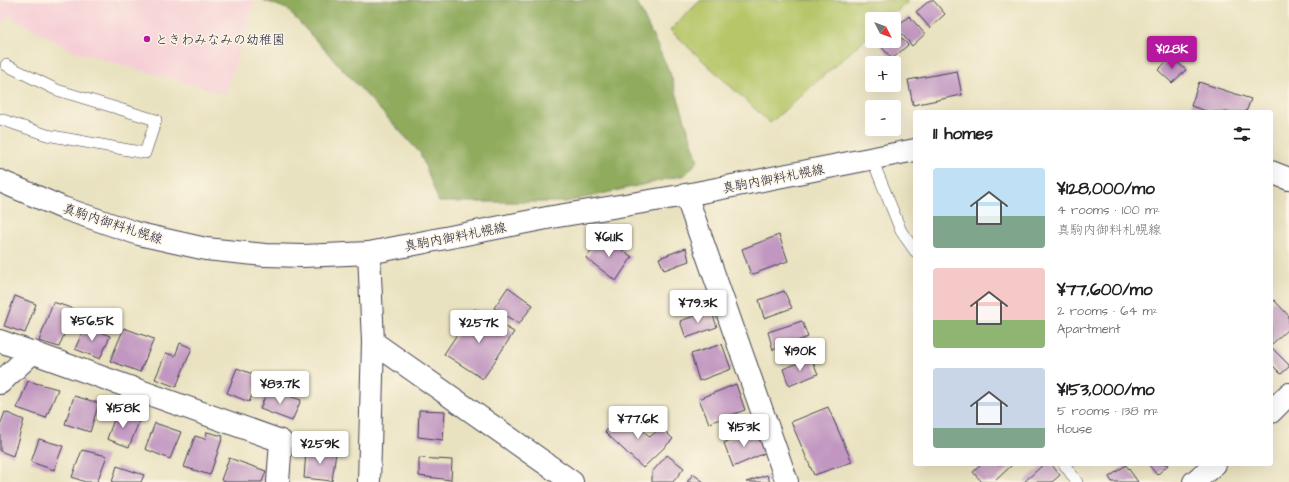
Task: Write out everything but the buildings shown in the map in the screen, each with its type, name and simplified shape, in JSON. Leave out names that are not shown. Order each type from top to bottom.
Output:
[{"type":"street","name":"真駒内御料札幌線","points":[[0,181],[63,208],[139,234],[206,249],[264,255],[303,256],[369,253],[552,217],[686,195],[913,150]]},
{"type":"street","points":[[1273,173],[1289,179]]},
{"type":"street","points":[[686,195],[787,482]]},
{"type":"street","points":[[369,253],[373,342],[369,482]]},
{"type":"street","points":[[0,341],[282,441],[278,482]]},
{"type":"street","points":[[373,342],[572,482]]},
{"type":"street","points":[[0,383],[33,352]]},
{"type":"street","points":[[1273,410],[1289,394]]},
{"type":"street","points":[[1194,482],[1213,466]]},
{"type":"lane","points":[[0,119],[47,135],[146,153],[156,120],[57,90],[6,65]]},
{"type":"lane","points":[[872,159],[901,231],[913,248]]},
{"type":"lane","points":[[1065,466],[1077,482]]},
{"type":"shaded area","name":"ときわみなみの幼稚園","points":[[0,0],[248,0],[255,2],[225,94],[76,52],[8,16],[0,26]]},
{"type":"green space","points":[[263,0],[636,0],[670,73],[698,161],[685,175],[566,202],[439,202],[420,153],[287,9]]},
{"type":"green space","points":[[701,0],[910,0],[896,12],[865,12],[865,39],[770,123],[670,30]]},
{"type":"place","name":"ときわみなみの幼稚園","points":[[147,39]]}]
